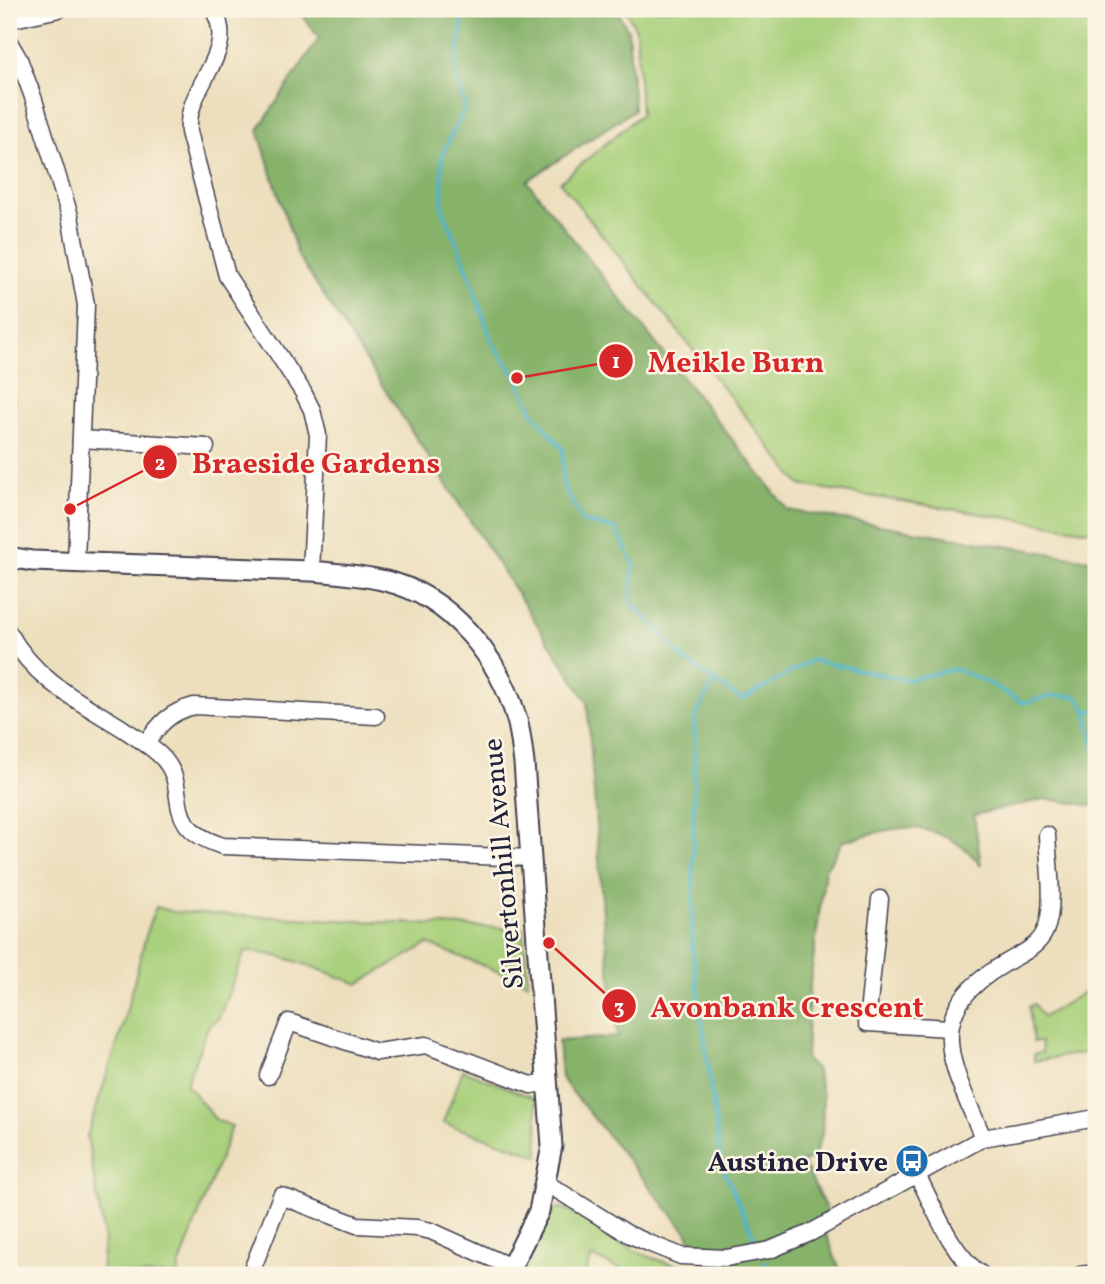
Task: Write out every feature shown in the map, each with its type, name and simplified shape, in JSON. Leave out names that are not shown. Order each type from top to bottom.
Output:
[{"type":"street","points":[[9,20],[59,9]]},
{"type":"street","points":[[213,9],[222,29],[222,42],[191,103],[189,132],[227,276],[313,410],[318,435],[311,571]]},
{"type":"street","points":[[9,42],[33,97],[70,216],[86,305],[76,562]]},
{"type":"street","points":[[81,439],[206,447]]},
{"type":"street","name":"Silvertonhill Avenue","points":[[9,557],[32,561],[356,575],[388,581],[420,594],[457,620],[477,642],[501,681],[517,720],[524,763],[552,1146],[547,1183],[539,1211],[507,1271]]},
{"type":"street","points":[[9,633],[21,655],[39,674],[163,757],[173,774],[180,811],[188,827],[203,840],[223,846],[531,858]]},
{"type":"street","points":[[146,744],[165,718],[179,709],[194,706],[376,716]]},
{"type":"street","points":[[983,1138],[953,1062],[949,1028],[962,996],[974,983],[1032,947],[1045,932],[1050,911],[1047,835]]},
{"type":"street","points":[[880,899],[867,1023],[949,1028]]},
{"type":"street","points":[[268,1076],[289,1022],[377,1052],[426,1045],[531,1085],[548,1082]]},
{"type":"street","points":[[547,1183],[628,1234],[651,1244],[681,1256],[726,1258],[770,1251],[802,1237],[983,1138],[1096,1118]]},
{"type":"street","points":[[917,1175],[964,1260],[982,1275]]},
{"type":"street","points":[[250,1275],[281,1196],[357,1225],[431,1231],[507,1271]]},
{"type":"street","points":[[1080,1275],[1096,1273]]},
{"type":"green space","points":[[298,9],[616,9],[628,30],[634,110],[527,181],[788,510],[1096,561],[1096,806],[1045,799],[974,815],[981,866],[957,843],[937,833],[903,828],[843,841],[825,870],[809,992],[806,1060],[816,1069],[823,1097],[822,1134],[814,1157],[803,1162],[832,1221],[823,1226],[842,1275],[709,1275],[685,1230],[561,1078],[558,1041],[618,1037],[604,927],[587,701],[298,256],[258,130],[319,38]]},
{"type":"green space","points":[[625,9],[1096,9],[1096,532],[800,485],[560,182],[641,114],[636,29]]},
{"type":"green space","points":[[9,289],[15,313],[12,490],[9,489]]},
{"type":"green space","points":[[156,907],[174,912],[523,929],[528,983],[428,944],[358,984],[288,959],[245,951],[219,1018],[208,1027],[186,1084],[216,1120],[232,1126],[178,1275],[101,1275],[104,1236],[87,1136],[121,1032],[149,924]]},
{"type":"green space","points":[[1093,987],[1096,1051],[1034,1061],[1034,1054],[1042,1053],[1041,1042],[1033,1042],[1029,1007],[1034,1004],[1043,1017]]},
{"type":"green space","points":[[463,1070],[536,1099],[539,1156],[443,1123]]},
{"type":"green space","points":[[557,1208],[576,1214],[604,1234],[641,1253],[679,1266],[706,1269],[709,1275],[634,1275],[592,1257],[584,1275],[515,1275]]},
{"type":"waterway","points":[[461,9],[462,26],[455,73],[465,107],[442,155],[442,207],[467,268],[492,342],[517,378],[533,412],[563,449],[563,485],[583,522],[616,529],[634,565],[630,602],[682,658],[742,700],[812,660],[907,680],[955,669],[987,682],[1023,703],[1051,696],[1076,696],[1086,710],[1096,711]]},
{"type":"waterway","points":[[714,681],[695,718],[692,946],[721,1163],[756,1242]]},
{"type":"waterway","points":[[1086,711],[1096,753]]},
{"type":"waterway","points":[[765,1262],[771,1275]]},
{"type":"place","name":"Meikle Burn","points":[[517,378]]},
{"type":"place","name":"Braeside Gardens","points":[[70,509]]},
{"type":"place","name":"Avonbank Crescent","points":[[549,943]]},
{"type":"place","name":"Austine Drive","points":[[912,1161]]}]
